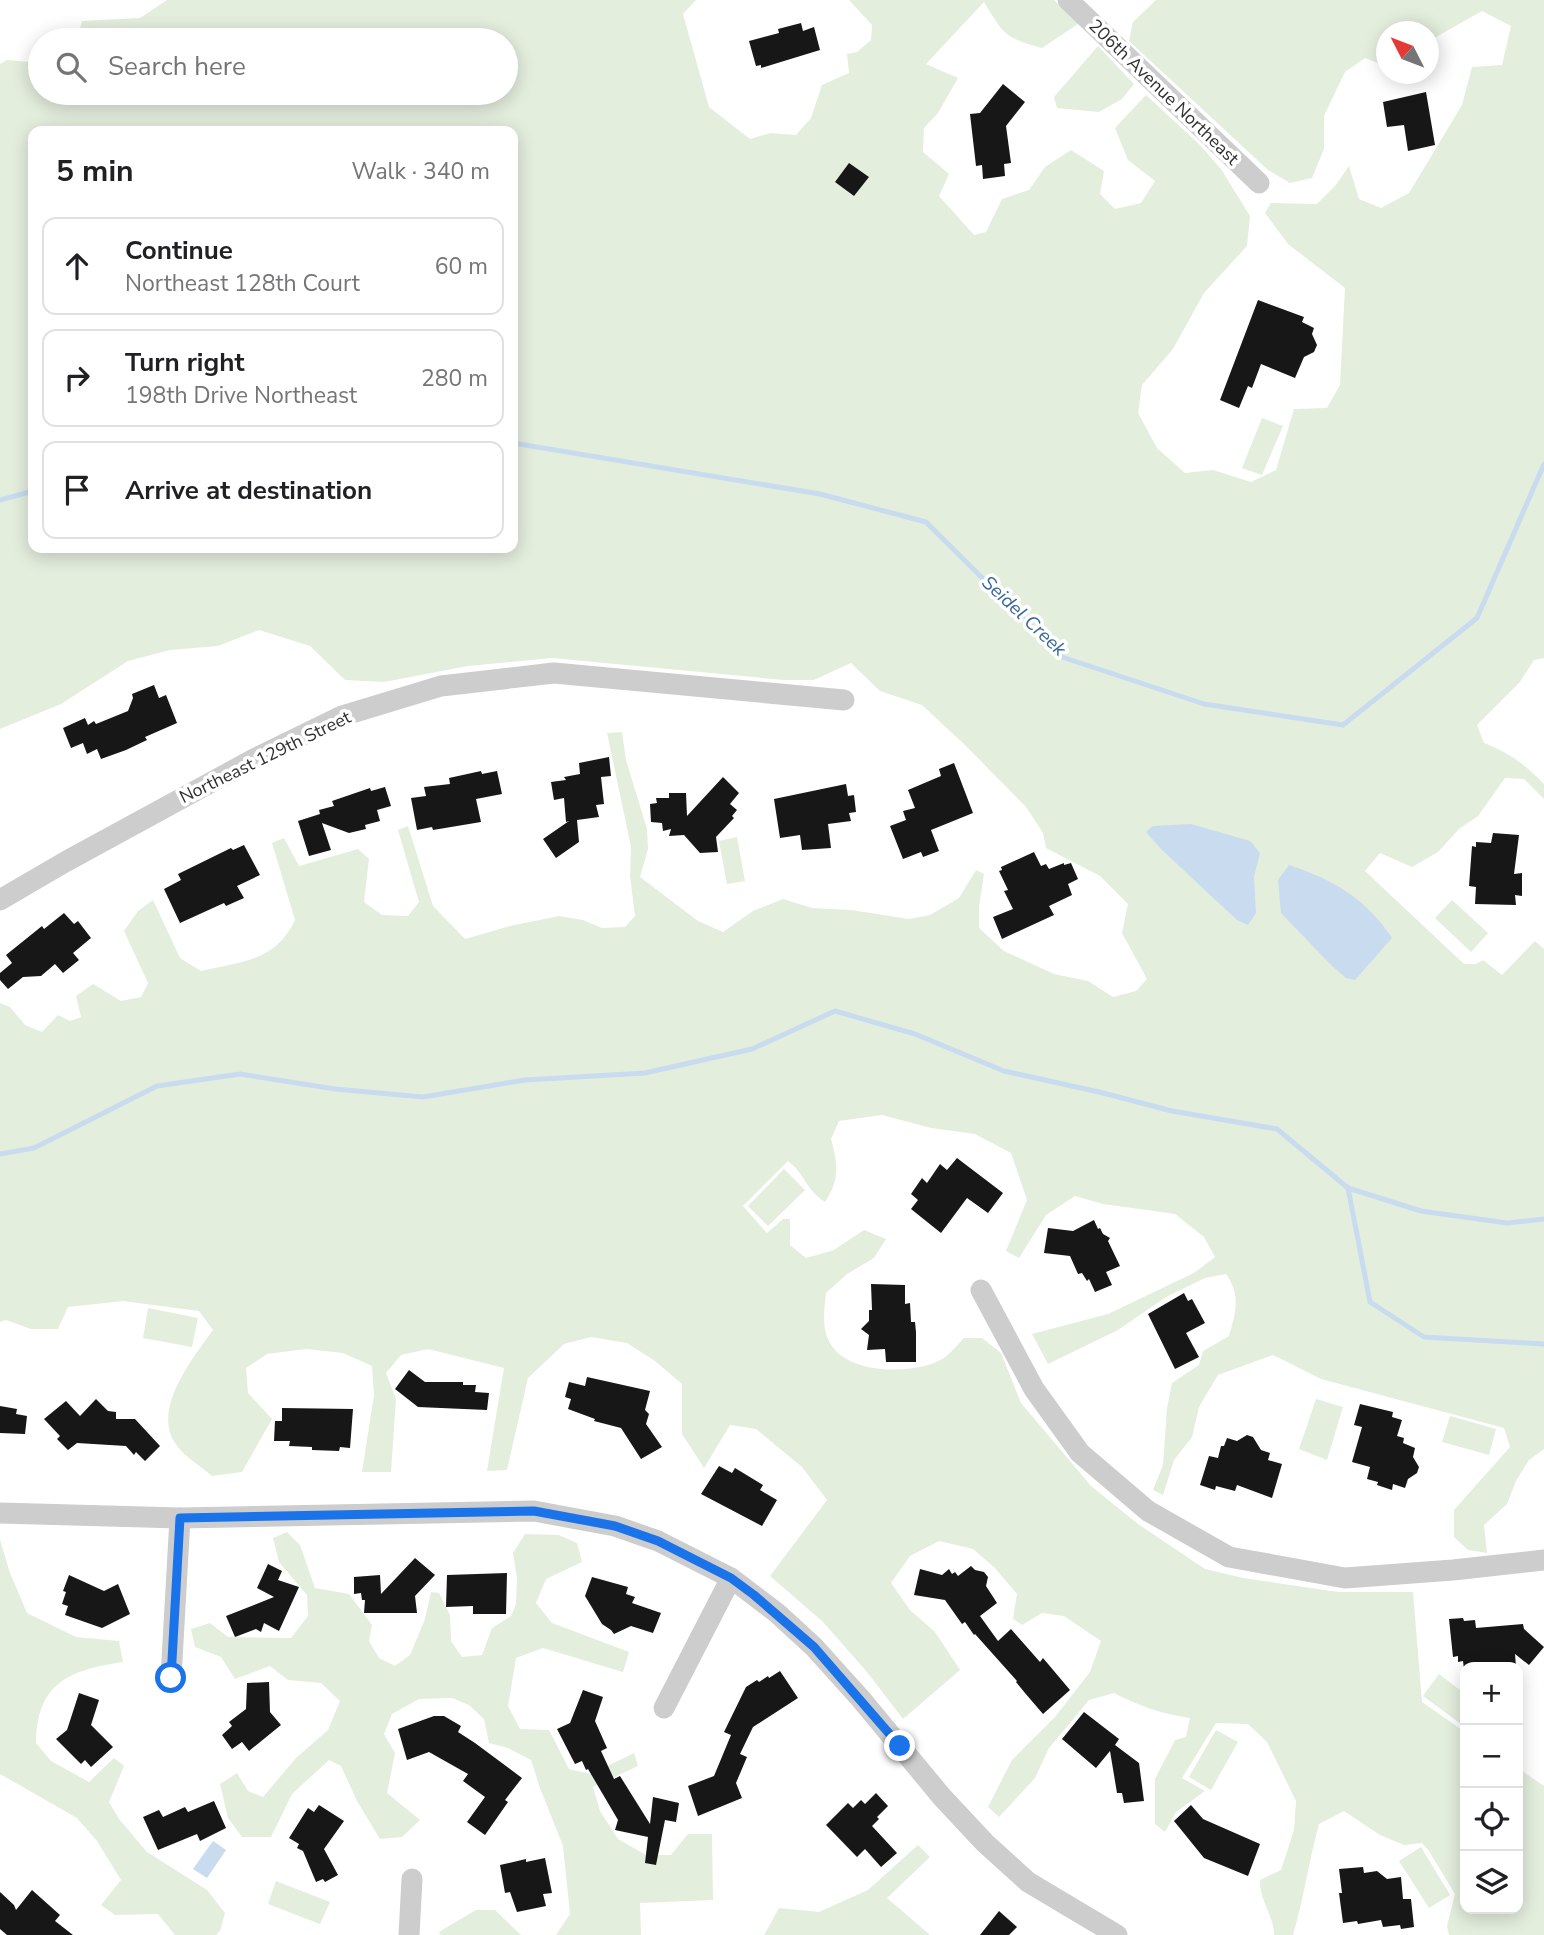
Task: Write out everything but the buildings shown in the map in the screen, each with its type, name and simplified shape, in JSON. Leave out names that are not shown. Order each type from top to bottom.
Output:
[{"type":"street","name":"206th Avenue Northeast","points":[[1068,0],[1259,183]]},
{"type":"street","name":"Northeast 129th Street","points":[[0,900],[254,759],[342,716],[441,686],[554,673],[844,700]]},
{"type":"street","points":[[981,1290],[1034,1389],[1080,1452],[1148,1511],[1229,1557],[1345,1578],[1544,1560]]},
{"type":"street","points":[[0,1513],[180,1518],[534,1511],[615,1526],[658,1541],[731,1578],[777,1613],[814,1647],[942,1797],[985,1843],[1028,1882],[1116,1935]]},
{"type":"street","points":[[171,1678],[180,1518]]},
{"type":"street","points":[[664,1708],[731,1578]]},
{"type":"street","points":[[409,1935],[412,1879]]},
{"type":"green space","points":[[167,0],[696,0],[683,14],[709,107],[750,139],[770,133],[796,135],[811,118],[822,85],[849,73],[847,54],[857,52],[871,40],[872,25],[849,0],[1054,0],[1078,24],[1042,48],[1007,34],[984,2],[926,64],[958,78],[938,113],[924,128],[923,152],[949,174],[939,196],[974,235],[986,232],[1002,199],[1029,190],[1045,167],[1071,150],[1104,171],[1100,194],[1115,209],[1141,203],[1155,181],[1128,160],[1115,128],[1146,95],[1200,145],[1221,169],[1250,216],[1247,246],[1204,293],[1173,349],[1142,385],[1138,413],[1157,448],[1185,473],[1213,470],[1251,482],[1276,470],[1294,409],[1327,408],[1340,385],[1345,288],[1288,244],[1265,213],[1271,203],[1317,204],[1335,186],[1349,166],[1359,199],[1381,208],[1409,193],[1462,105],[1472,67],[1502,65],[1511,26],[1482,11],[1439,35],[1439,21],[1376,21],[1376,62],[1365,58],[1345,72],[1324,116],[1324,149],[1312,178],[1290,183],[1268,170],[1129,41],[1133,22],[1156,0],[1544,0],[1544,658],[1534,660],[1520,682],[1477,725],[1484,743],[1516,760],[1544,784],[1544,799],[1524,779],[1505,778],[1478,816],[1459,829],[1438,852],[1412,867],[1380,853],[1365,871],[1464,964],[1476,964],[1483,960],[1502,975],[1535,941],[1544,949],[1544,1449],[1529,1460],[1516,1481],[1507,1504],[1484,1525],[1487,1553],[1468,1550],[1454,1537],[1454,1510],[1510,1447],[1504,1428],[1321,1379],[1273,1355],[1218,1375],[1199,1407],[1192,1437],[1174,1460],[1163,1495],[1153,1490],[1163,1465],[1167,1408],[1172,1383],[1199,1365],[1203,1351],[1229,1336],[1236,1304],[1234,1289],[1226,1274],[1205,1278],[1166,1297],[1118,1330],[1048,1364],[1032,1334],[1108,1314],[1194,1273],[1215,1257],[1204,1237],[1175,1214],[1103,1204],[1075,1196],[1046,1215],[1019,1258],[1006,1251],[1027,1200],[1011,1153],[975,1134],[931,1128],[882,1115],[839,1121],[831,1139],[836,1164],[835,1179],[825,1202],[788,1161],[743,1206],[767,1233],[783,1219],[790,1219],[790,1245],[806,1258],[834,1250],[864,1230],[886,1239],[874,1258],[847,1274],[826,1293],[826,1334],[841,1356],[869,1367],[918,1367],[944,1358],[964,1338],[982,1338],[1001,1353],[1021,1403],[1091,1486],[1138,1524],[1205,1569],[1243,1578],[1338,1592],[1413,1592],[1422,1702],[1460,1729],[1460,1914],[1523,1914],[1523,1771],[1544,1786],[1544,1935],[1449,1935],[1447,1926],[1455,1894],[1429,1851],[1422,1843],[1404,1845],[1380,1835],[1344,1811],[1319,1824],[1293,1935],[1274,1935],[1260,1880],[1281,1870],[1294,1830],[1296,1801],[1267,1742],[1248,1724],[1216,1723],[1182,1778],[1205,1791],[1176,1812],[1165,1832],[1155,1824],[1155,1779],[1175,1740],[1186,1737],[1190,1718],[1151,1709],[1114,1693],[1089,1700],[1049,1748],[1035,1778],[999,1817],[988,1807],[1012,1760],[1055,1717],[1090,1672],[1101,1641],[1064,1616],[1042,1613],[1022,1625],[1013,1619],[1017,1594],[995,1568],[973,1549],[939,1541],[910,1556],[891,1583],[910,1610],[935,1632],[960,1670],[903,1719],[867,1672],[823,1622],[770,1576],[827,1500],[802,1467],[756,1429],[730,1425],[704,1468],[682,1434],[682,1384],[655,1361],[627,1343],[591,1337],[564,1344],[528,1378],[507,1470],[487,1471],[504,1368],[428,1349],[401,1355],[386,1373],[396,1399],[391,1472],[362,1472],[374,1395],[372,1366],[343,1353],[306,1349],[267,1354],[246,1368],[248,1393],[272,1419],[242,1472],[212,1476],[178,1448],[169,1429],[168,1415],[178,1384],[213,1330],[199,1311],[123,1301],[68,1307],[58,1329],[31,1329],[6,1320],[0,1322],[0,1003],[10,1007],[25,1025],[42,1032],[58,1015],[70,1021],[81,1017],[76,996],[93,984],[121,1001],[141,997],[148,983],[124,931],[138,911],[153,900],[180,958],[201,971],[243,962],[267,952],[287,934],[295,920],[272,843],[284,838],[299,866],[358,849],[369,859],[364,902],[382,915],[408,916],[419,902],[398,830],[408,826],[433,906],[465,939],[559,916],[583,920],[602,928],[625,927],[635,916],[630,876],[631,847],[607,733],[622,732],[626,760],[647,829],[648,849],[640,877],[698,921],[723,932],[753,911],[783,899],[812,908],[851,910],[909,919],[930,915],[959,898],[976,870],[984,874],[979,928],[1004,951],[1054,974],[1088,981],[1113,997],[1136,991],[1147,979],[1122,933],[1128,904],[1100,876],[1046,848],[1043,833],[1026,807],[922,705],[880,691],[851,663],[814,680],[784,680],[552,658],[468,666],[384,682],[345,680],[310,646],[259,630],[218,646],[170,650],[128,661],[61,704],[0,729],[0,64],[7,60],[28,62],[28,105],[518,105],[518,28],[80,28],[82,21],[140,18]]},
{"type":"green space","points":[[1098,46],[1134,84],[1122,99],[1099,112],[1057,108],[1054,97]]},
{"type":"green space","points":[[1262,418],[1283,426],[1262,475],[1242,468]]},
{"type":"green space","points":[[737,837],[745,881],[727,884],[719,841]]},
{"type":"green space","points":[[1452,900],[1488,933],[1471,952],[1435,918]]},
{"type":"green space","points":[[784,1169],[805,1190],[768,1226],[748,1206]]},
{"type":"green space","points":[[148,1308],[198,1318],[192,1347],[143,1338]]},
{"type":"green space","points":[[1316,1399],[1343,1407],[1327,1460],[1299,1449]]},
{"type":"green space","points":[[1450,1416],[1496,1429],[1489,1455],[1442,1442]]},
{"type":"green space","points":[[287,1532],[300,1545],[315,1588],[349,1594],[372,1625],[369,1641],[379,1658],[395,1666],[410,1655],[425,1619],[431,1592],[439,1593],[450,1615],[451,1641],[462,1657],[482,1655],[492,1628],[511,1616],[516,1604],[517,1578],[513,1553],[525,1534],[559,1535],[577,1543],[582,1562],[546,1579],[536,1603],[552,1623],[629,1652],[623,1672],[543,1648],[516,1658],[508,1706],[520,1729],[549,1730],[569,1769],[591,1774],[634,1753],[638,1766],[593,1787],[600,1811],[618,1839],[646,1855],[671,1855],[688,1834],[712,1834],[713,1900],[640,1903],[641,1935],[556,1935],[570,1914],[563,1846],[531,1760],[508,1748],[489,1743],[484,1719],[469,1705],[452,1698],[419,1699],[392,1714],[384,1734],[395,1753],[387,1793],[420,1820],[402,1837],[380,1839],[357,1801],[341,1766],[329,1760],[292,1794],[271,1837],[242,1837],[228,1818],[220,1784],[237,1773],[248,1791],[263,1797],[296,1758],[328,1730],[340,1701],[321,1683],[288,1680],[270,1666],[235,1679],[221,1657],[195,1647],[191,1629],[210,1623],[228,1637],[291,1638],[308,1616],[307,1595],[279,1562],[273,1538]]},
{"type":"green space","points":[[0,1540],[27,1613],[76,1637],[119,1641],[123,1662],[87,1669],[60,1683],[43,1706],[36,1743],[51,1761],[89,1782],[114,1758],[124,1766],[109,1802],[119,1819],[147,1852],[207,1890],[225,1913],[220,1931],[216,1935],[175,1935],[158,1914],[115,1915],[101,1905],[121,1880],[97,1841],[77,1818],[0,1774]]},
{"type":"green space","points":[[1439,1674],[1460,1690],[1460,1723],[1423,1696]]},
{"type":"green space","points":[[1216,1730],[1238,1742],[1211,1790],[1189,1777]]},
{"type":"green space","points":[[918,1845],[930,1857],[887,1898],[930,1935],[764,1935],[779,1908],[819,1912],[868,1890]]},
{"type":"green space","points":[[1421,1847],[1450,1895],[1429,1908],[1399,1861]]},
{"type":"green space","points":[[276,1881],[330,1902],[320,1924],[268,1904]]},
{"type":"green space","points":[[476,1910],[495,1910],[521,1935],[440,1935],[439,1932]]},
{"type":"water","points":[[1191,824],[1250,841],[1260,853],[1254,877],[1256,913],[1248,925],[1237,920],[1146,832],[1153,826]]},
{"type":"water","points":[[1289,865],[1320,877],[1347,892],[1371,912],[1392,938],[1355,980],[1346,978],[1331,965],[1281,913],[1278,880]]},
{"type":"water","points":[[213,1841],[226,1850],[207,1878],[193,1869]]},
{"type":"waterway","name":"Seidel Creek","points":[[518,444],[820,494],[926,522],[1062,657],[1204,704],[1343,725],[1477,618],[1544,464]]},
{"type":"waterway","name":"Seidel Creek","points":[[0,500],[28,492]]},
{"type":"waterway","points":[[0,1154],[34,1148],[157,1086],[240,1074],[335,1089],[423,1097],[525,1080],[645,1073],[752,1049],[835,1011],[915,1034],[1004,1071],[1172,1111],[1277,1129],[1348,1188],[1370,1302],[1424,1337],[1544,1344]]},
{"type":"waterway","points":[[1348,1188],[1421,1211],[1507,1223],[1544,1219]]},
{"type":"route","points":[[171,1678],[180,1518],[534,1511],[615,1526],[658,1541],[731,1578],[777,1613],[814,1647],[900,1746]]}]
